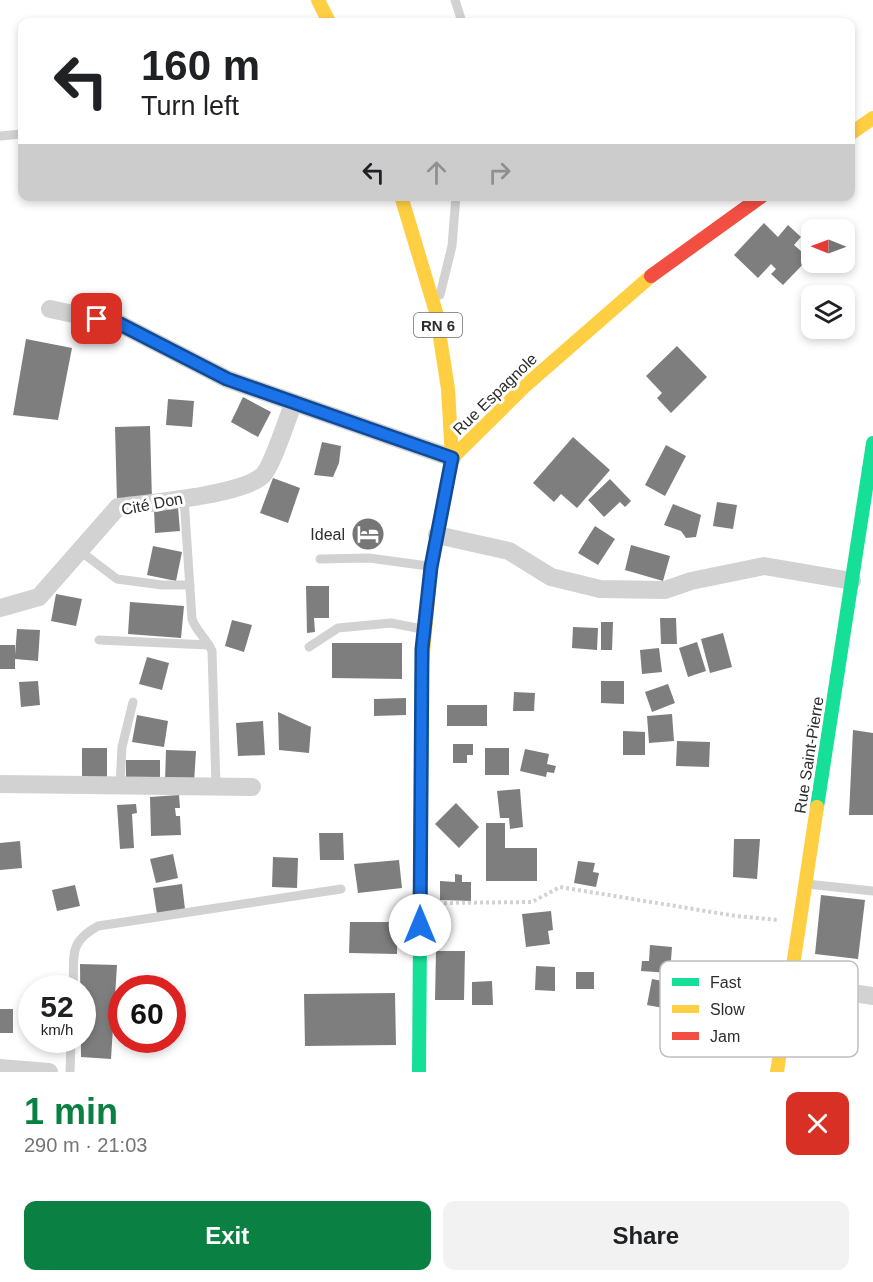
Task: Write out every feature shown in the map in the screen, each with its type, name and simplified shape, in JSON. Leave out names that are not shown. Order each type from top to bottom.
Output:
[{"type":"street","points":[[318,0],[327,18]]},
{"type":"street","points":[[855,131],[873,118]]},
{"type":"street","name":"RN 6","points":[[403,201],[436,312],[448,389],[452,458]]},
{"type":"street","name":"Rue Espagnole","points":[[418,1072],[424,630],[431,567],[452,458],[525,386],[652,275],[755,201]]},
{"type":"street","points":[[50,309],[120,324],[227,379],[452,458]]},
{"type":"street","name":"Cité Don","points":[[0,608],[39,597],[118,507],[184,498],[249,484],[264,475],[293,404]]},
{"type":"street","name":"Rue Saint-Pierre","points":[[794,961],[852,581],[870,483],[873,443]]},
{"type":"street","points":[[437,535],[509,551],[551,577],[600,589],[665,590],[691,581],[764,566],[852,581]]},
{"type":"street","points":[[0,784],[252,787]]},
{"type":"street","points":[[858,994],[873,996]]},
{"type":"street","name":"Rue Saint-Pierre","points":[[777,1072],[779,1057]]},
{"type":"street","points":[[0,1068],[49,1072]]},
{"type":"lane","points":[[455,0],[461,18]]},
{"type":"lane","points":[[0,136],[18,134]]},
{"type":"lane","points":[[436,312],[452,246],[456,201]]},
{"type":"lane","points":[[184,498],[195,628],[206,638],[212,660],[216,786]]},
{"type":"lane","points":[[80,551],[117,579],[162,585],[190,585]]},
{"type":"lane","points":[[320,559],[369,558],[431,567]]},
{"type":"lane","points":[[309,646],[338,628],[391,623],[424,630]]},
{"type":"lane","points":[[99,640],[209,645]]},
{"type":"lane","points":[[120,786],[122,747],[134,702]]},
{"type":"lane","points":[[806,884],[873,891]]},
{"type":"lane","points":[[74,975],[75,945],[82,935],[98,926],[341,890]]},
{"type":"lane","points":[[70,1072],[71,1053]]},
{"type":"path","points":[[420,903],[532,902],[560,887],[736,916],[800,922]]},
{"type":"building","points":[[764,223],[778,237],[788,225],[801,237],[794,245],[801,251],[801,266],[783,285],[771,274],[776,269],[771,264],[758,278],[734,255]]},
{"type":"building","points":[[26,339],[72,348],[58,420],[13,415]]},
{"type":"building","points":[[677,346],[707,377],[671,413],[657,398],[662,393],[646,376]]},
{"type":"building","points":[[243,397],[271,412],[258,437],[231,422]]},
{"type":"building","points":[[168,399],[194,401],[192,427],[166,425]]},
{"type":"building","points":[[150,426],[152,501],[117,502],[115,427]]},
{"type":"building","points":[[573,437],[610,470],[577,508],[561,494],[554,502],[533,483]]},
{"type":"building","points":[[322,442],[341,446],[339,463],[333,477],[314,475]]},
{"type":"building","points":[[666,445],[686,456],[665,496],[645,485]]},
{"type":"building","points":[[273,478],[300,488],[288,523],[260,513]]},
{"type":"building","points":[[610,479],[631,501],[625,507],[620,502],[604,517],[588,500]]},
{"type":"building","points":[[717,502],[737,505],[733,529],[713,526]]},
{"type":"building","points":[[673,504],[701,515],[696,537],[686,538],[681,531],[664,525]]},
{"type":"building","points":[[178,507],[180,531],[155,533],[154,509]]},
{"type":"building","points":[[595,526],[615,539],[598,565],[578,553]]},
{"type":"building","points":[[631,545],[670,556],[663,581],[625,570]]},
{"type":"building","points":[[153,546],[182,552],[176,581],[147,575]]},
{"type":"building","points":[[306,586],[329,586],[329,618],[314,618],[315,632],[307,633]]},
{"type":"building","points":[[56,594],[82,599],[76,626],[51,621]]},
{"type":"building","points":[[130,602],[184,606],[181,638],[128,634]]},
{"type":"building","points":[[660,618],[676,618],[677,644],[661,644]]},
{"type":"building","points":[[232,620],[252,625],[244,652],[225,646]]},
{"type":"building","points":[[601,622],[613,622],[612,650],[601,650]]},
{"type":"building","points":[[573,627],[598,628],[597,650],[572,648]]},
{"type":"building","points":[[17,629],[40,630],[38,661],[15,659],[15,669],[0,669],[0,645],[15,645],[15,655]]},
{"type":"building","points":[[723,633],[732,667],[710,673],[701,639]]},
{"type":"building","points":[[697,642],[706,671],[688,677],[679,648]]},
{"type":"building","points":[[332,643],[402,643],[402,679],[332,678]]},
{"type":"building","points":[[659,648],[662,672],[642,674],[640,650]]},
{"type":"building","points":[[147,657],[169,663],[162,690],[139,684]]},
{"type":"building","points":[[38,681],[40,705],[21,707],[19,682]]},
{"type":"building","points":[[601,681],[624,681],[624,704],[601,703]]},
{"type":"building","points":[[668,684],[675,703],[652,712],[645,692]]},
{"type":"building","points":[[514,692],[535,693],[534,711],[513,711]]},
{"type":"building","points":[[406,698],[406,715],[374,716],[374,699]]},
{"type":"building","points":[[447,705],[487,705],[487,726],[447,726]]},
{"type":"building","points":[[278,712],[311,727],[309,753],[279,750]]},
{"type":"building","points":[[672,714],[674,741],[649,743],[647,716]]},
{"type":"building","points":[[137,715],[168,721],[164,747],[132,742]]},
{"type":"building","points":[[263,721],[265,755],[238,756],[236,723]]},
{"type":"building","points":[[853,730],[873,733],[873,815],[849,815]]},
{"type":"building","points":[[623,731],[645,732],[645,755],[623,755]]},
{"type":"building","points":[[677,741],[710,742],[709,767],[676,766]]},
{"type":"building","points":[[453,744],[473,744],[473,755],[467,755],[467,763],[453,763]]},
{"type":"building","points":[[82,748],[107,748],[107,782],[82,782]]},
{"type":"building","points":[[485,748],[509,748],[509,775],[485,775]]},
{"type":"building","points":[[525,749],[549,754],[547,764],[556,766],[554,773],[547,772],[546,777],[520,771]]},
{"type":"building","points":[[166,750],[196,751],[194,783],[165,781]]},
{"type":"building","points":[[126,760],[160,760],[160,782],[126,783]]},
{"type":"building","points":[[520,789],[523,827],[510,829],[509,818],[500,818],[497,791]]},
{"type":"building","points":[[179,795],[180,808],[175,808],[176,816],[180,816],[181,835],[151,836],[150,797]]},
{"type":"building","points":[[456,803],[479,827],[459,848],[435,824]]},
{"type":"building","points":[[136,804],[137,813],[132,814],[134,848],[120,849],[117,805]]},
{"type":"building","points":[[486,823],[505,823],[505,848],[537,848],[537,881],[486,881]]},
{"type":"building","points":[[319,833],[343,833],[344,860],[320,860]]},
{"type":"building","points":[[734,839],[760,839],[757,879],[733,877]]},
{"type":"building","points":[[20,841],[22,868],[0,870],[0,843]]},
{"type":"building","points":[[173,854],[178,878],[156,883],[150,859]]},
{"type":"building","points":[[273,857],[298,858],[297,888],[272,887]]},
{"type":"building","points":[[399,860],[402,888],[358,893],[354,864]]},
{"type":"building","points":[[578,861],[595,863],[593,872],[599,873],[596,887],[574,883]]},
{"type":"building","points":[[455,874],[462,875],[462,882],[471,882],[471,901],[440,900],[440,881],[455,882]]},
{"type":"building","points":[[182,884],[185,909],[157,914],[153,888]]},
{"type":"building","points":[[75,885],[80,906],[57,911],[52,890]]},
{"type":"building","points":[[821,895],[865,900],[858,959],[815,954]]},
{"type":"building","points":[[551,911],[553,930],[548,931],[550,944],[526,947],[522,914]]},
{"type":"building","points":[[350,922],[397,922],[397,954],[349,953]]},
{"type":"building","points":[[650,945],[672,947],[671,961],[660,961],[660,972],[641,971],[642,961],[649,961]]},
{"type":"building","points":[[436,951],[465,951],[464,1000],[435,1000]]},
{"type":"building","points":[[80,964],[117,965],[116,975],[108,975],[108,1053],[111,1053],[111,1059],[81,1057],[81,1053],[96,1053],[96,975],[80,975]]},
{"type":"building","points":[[536,966],[555,967],[555,991],[535,990]]},
{"type":"building","points":[[576,972],[594,972],[594,989],[576,989]]},
{"type":"building","points":[[652,979],[660,980],[660,1007],[647,1005]]},
{"type":"building","points":[[492,981],[493,1005],[472,1005],[472,982]]},
{"type":"building","points":[[395,993],[396,1045],[305,1046],[304,994]]},
{"type":"building","points":[[0,1009],[13,1009],[13,1033],[0,1033]]},
{"type":"traffic: fast","points":[[817,807],[873,443]]},
{"type":"traffic: fast","points":[[419,1072],[422,664]]},
{"type":"traffic: slow","points":[[318,0],[327,18]]},
{"type":"traffic: slow","points":[[855,131],[873,118]]},
{"type":"traffic: slow","points":[[403,201],[436,312],[448,389],[452,458],[431,567],[422,664]]},
{"type":"traffic: slow","points":[[452,458],[525,386],[651,276]]},
{"type":"traffic: slow","points":[[794,961],[817,807]]},
{"type":"traffic: slow","points":[[777,1072],[779,1057]]},
{"type":"traffic: jam","points":[[651,276],[755,201]]},
{"type":"place","name":"Ideal","points":[[368,534]]},
{"type":"route","points":[[97,319],[120,324],[227,379],[452,458],[431,567],[422,649],[420,925]]}]
